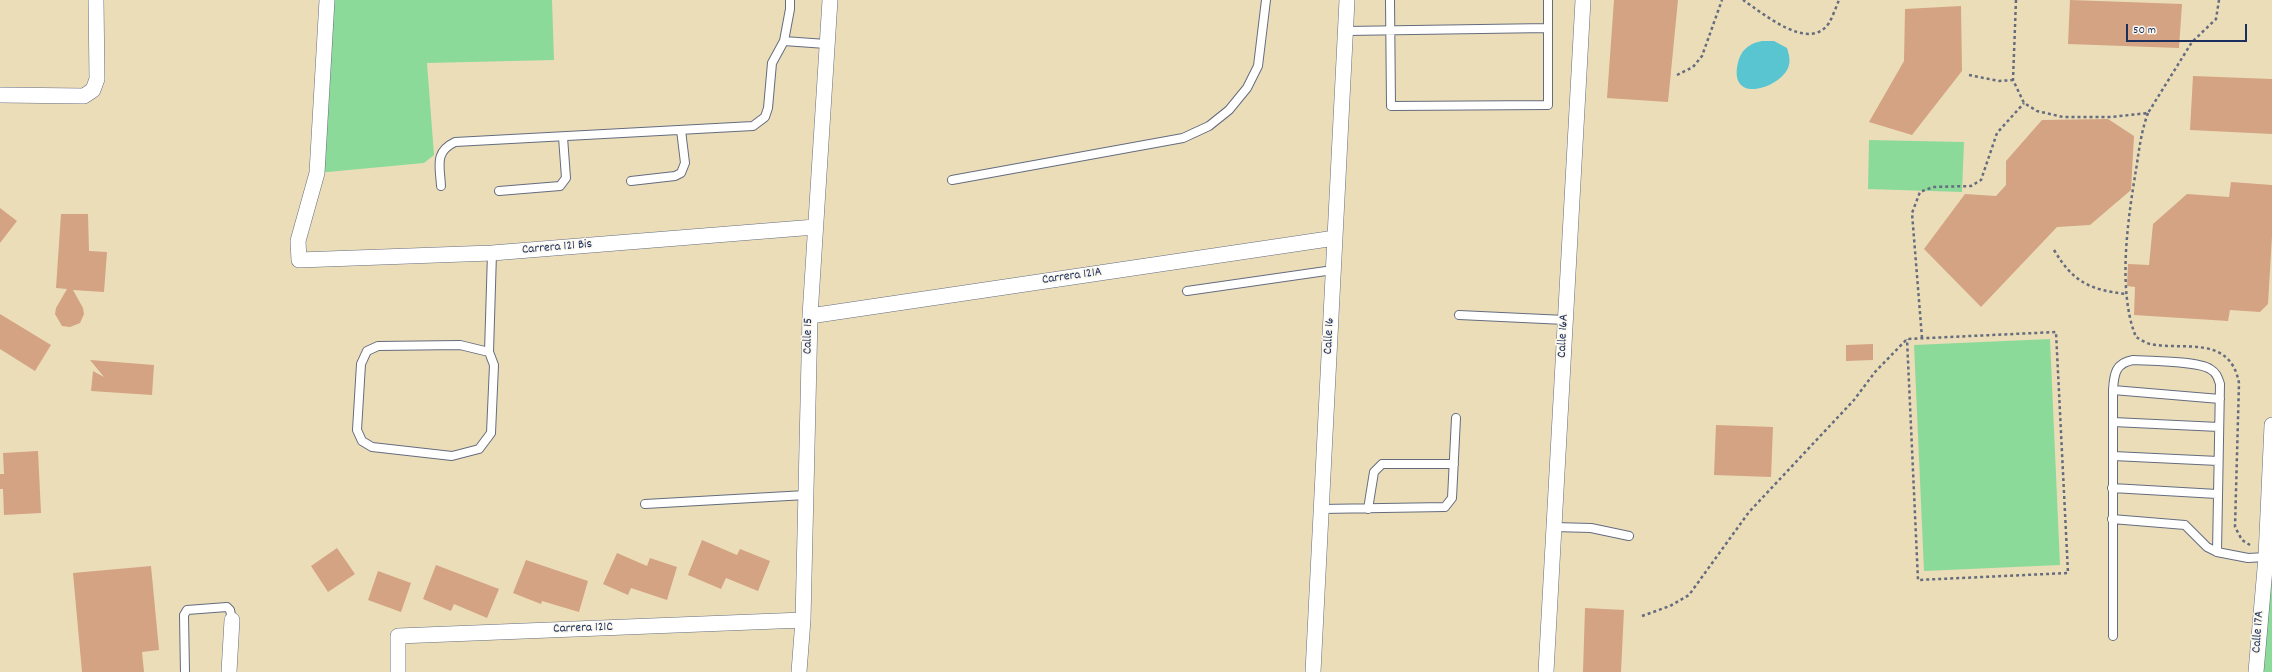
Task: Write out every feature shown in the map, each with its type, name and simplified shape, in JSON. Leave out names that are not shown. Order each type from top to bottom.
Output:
[{"type":"street","points":[[0,95],[84,96],[94,90],[97,79],[96,0]]},
{"type":"street","name":"Carrera 121 Bis","points":[[327,0],[317,173],[298,241],[299,260],[492,253],[815,227]]},
{"type":"street","name":"Calle 15","points":[[799,672],[803,620],[810,316],[826,44],[830,0]]},
{"type":"street","name":"Calle 16","points":[[1313,672],[1347,0]]},
{"type":"street","name":"Calle 16A","points":[[1546,672],[1583,0]]},
{"type":"street","name":"Carrera 121A","points":[[810,316],[1335,238]]},
{"type":"street","name":"Calle 17A","points":[[2256,672],[2266,557],[2272,425]]},
{"type":"street","points":[[229,672],[232,620]]},
{"type":"street","name":"Carrera 121C","points":[[398,671],[398,636],[803,620]]},
{"type":"lane","points":[[441,186],[440,155],[446,146],[455,142],[753,126],[759,123],[765,117],[768,108],[772,63],[784,41],[790,9],[790,0]]},
{"type":"lane","points":[[952,180],[1183,138],[1209,126],[1229,110],[1243,93],[1258,66],[1266,0]]},
{"type":"lane","points":[[1390,0],[1391,106],[1548,105],[1548,0]]},
{"type":"lane","points":[[1346,31],[1548,28]]},
{"type":"lane","points":[[784,41],[826,44]]},
{"type":"lane","points":[[631,181],[675,176],[681,173],[685,163],[680,130]]},
{"type":"lane","points":[[500,191],[560,186],[566,178],[563,137]]},
{"type":"lane","points":[[489,352],[460,345],[378,346],[367,351],[360,364],[357,430],[362,441],[372,447],[452,456],[479,449],[491,433],[494,365],[489,352],[492,253]]},
{"type":"lane","points":[[1187,291],[1333,270]]},
{"type":"lane","points":[[1459,315],[1565,320]]},
{"type":"lane","points":[[2113,636],[2113,390],[2116,368],[2124,362],[2133,360],[2199,365],[2209,368],[2216,374],[2220,384],[2217,552]]},
{"type":"lane","points":[[2113,390],[2220,399]]},
{"type":"lane","points":[[1321,509],[1445,507],[1452,498],[1456,418]]},
{"type":"lane","points":[[2113,422],[2219,427]]},
{"type":"lane","points":[[2113,456],[2218,461]]},
{"type":"lane","points":[[1368,509],[1374,472],[1382,464],[1454,464]]},
{"type":"lane","points":[[2112,488],[2217,494]]},
{"type":"lane","points":[[645,504],[806,495]]},
{"type":"lane","points":[[2112,519],[2185,525],[2207,548],[2217,552],[2248,558],[2266,557]]},
{"type":"lane","points":[[1554,527],[1590,528],[1629,536]]},
{"type":"lane","points":[[185,672],[184,615],[187,610],[227,607],[230,610],[232,620]]},
{"type":"path","points":[[1676,75],[1693,67],[1702,56],[1722,0]]},
{"type":"path","points":[[1742,0],[1786,28],[1805,35],[1815,33],[1829,24],[1839,0]]},
{"type":"path","points":[[2016,0],[2013,80],[2024,103],[2037,112],[2063,117],[2111,117],[2148,113]]},
{"type":"path","points":[[2133,331],[2126,294],[2129,214],[2140,133],[2148,113],[2192,42],[2216,19],[2219,0]]},
{"type":"path","points":[[1969,75],[1999,81],[2013,80]]},
{"type":"path","points":[[1922,338],[1912,213],[1920,192],[1933,187],[1971,186],[1981,180],[1996,133],[2024,103]]},
{"type":"path","points":[[2054,250],[2075,278],[2099,291],[2126,294]]},
{"type":"path","points":[[1642,616],[1670,606],[1689,595],[1749,512],[1854,400],[1875,372],[1907,339],[2056,332],[2068,573],[1918,580],[1907,339]]},
{"type":"green space","points":[[327,0],[552,0],[554,60],[427,63],[434,155],[424,163],[317,173]]},
{"type":"green space","points":[[1869,140],[1964,142],[1962,192],[1868,189]]},
{"type":"green space","points":[[2050,339],[2060,565],[1924,571],[1914,345]]},
{"type":"green space","points":[[2272,465],[2272,672],[2256,672]]},
{"type":"water","points":[[1774,41],[1787,48],[1789,58],[1788,68],[1782,76],[1764,87],[1754,89],[1746,88],[1739,83],[1737,73],[1739,59],[1748,47],[1754,43]]},
{"type":"building","points":[[1614,0],[1678,0],[1668,102],[1607,98]]},
{"type":"building","points":[[2070,0],[2182,4],[2179,48],[2068,44]]},
{"type":"building","points":[[1961,6],[1962,71],[1912,135],[1869,122],[1904,61],[1905,9]]},
{"type":"building","points":[[2193,76],[2272,79],[2272,134],[2190,130]]},
{"type":"building","points":[[2108,119],[2134,136],[2131,190],[2090,225],[2057,227],[1981,307],[1924,249],[1965,194],[1996,196],[2006,185],[2006,161],[2042,120]]},
{"type":"building","points":[[2231,182],[2272,185],[2272,236],[2268,304],[2260,312],[2230,310],[2228,321],[2134,315],[2135,287],[2127,286],[2128,264],[2149,265],[2153,224],[2187,194],[2229,197]]},
{"type":"building","points":[[0,208],[17,221],[0,243]]},
{"type":"building","points":[[61,214],[88,214],[89,251],[107,252],[104,292],[73,290],[83,308],[84,314],[80,323],[70,327],[62,326],[55,314],[56,308],[67,289],[56,288]]},
{"type":"building","points":[[0,314],[51,345],[35,371],[0,349]]},
{"type":"building","points":[[1873,344],[1873,360],[1846,361],[1846,345]]},
{"type":"building","points":[[90,360],[154,365],[152,395],[91,391],[93,371],[104,377]]},
{"type":"building","points":[[1716,425],[1773,427],[1771,477],[1714,475]]},
{"type":"building","points":[[38,451],[41,513],[4,515],[3,489],[0,489],[0,474],[4,474],[3,453]]},
{"type":"building","points":[[702,540],[737,555],[740,549],[770,561],[758,591],[726,578],[721,589],[688,575]]},
{"type":"building","points":[[337,548],[355,574],[328,592],[311,566]]},
{"type":"building","points":[[617,553],[647,566],[650,558],[677,567],[667,600],[631,588],[628,595],[603,584]]},
{"type":"building","points":[[526,560],[588,581],[579,612],[542,601],[541,604],[513,593]]},
{"type":"building","points":[[436,565],[499,589],[487,618],[454,604],[451,611],[423,599]]},
{"type":"building","points":[[151,566],[159,650],[142,652],[144,672],[82,672],[73,573]]},
{"type":"building","points":[[378,571],[411,583],[401,612],[368,600]]},
{"type":"building","points":[[1585,608],[1624,610],[1621,672],[1583,672]]}]
